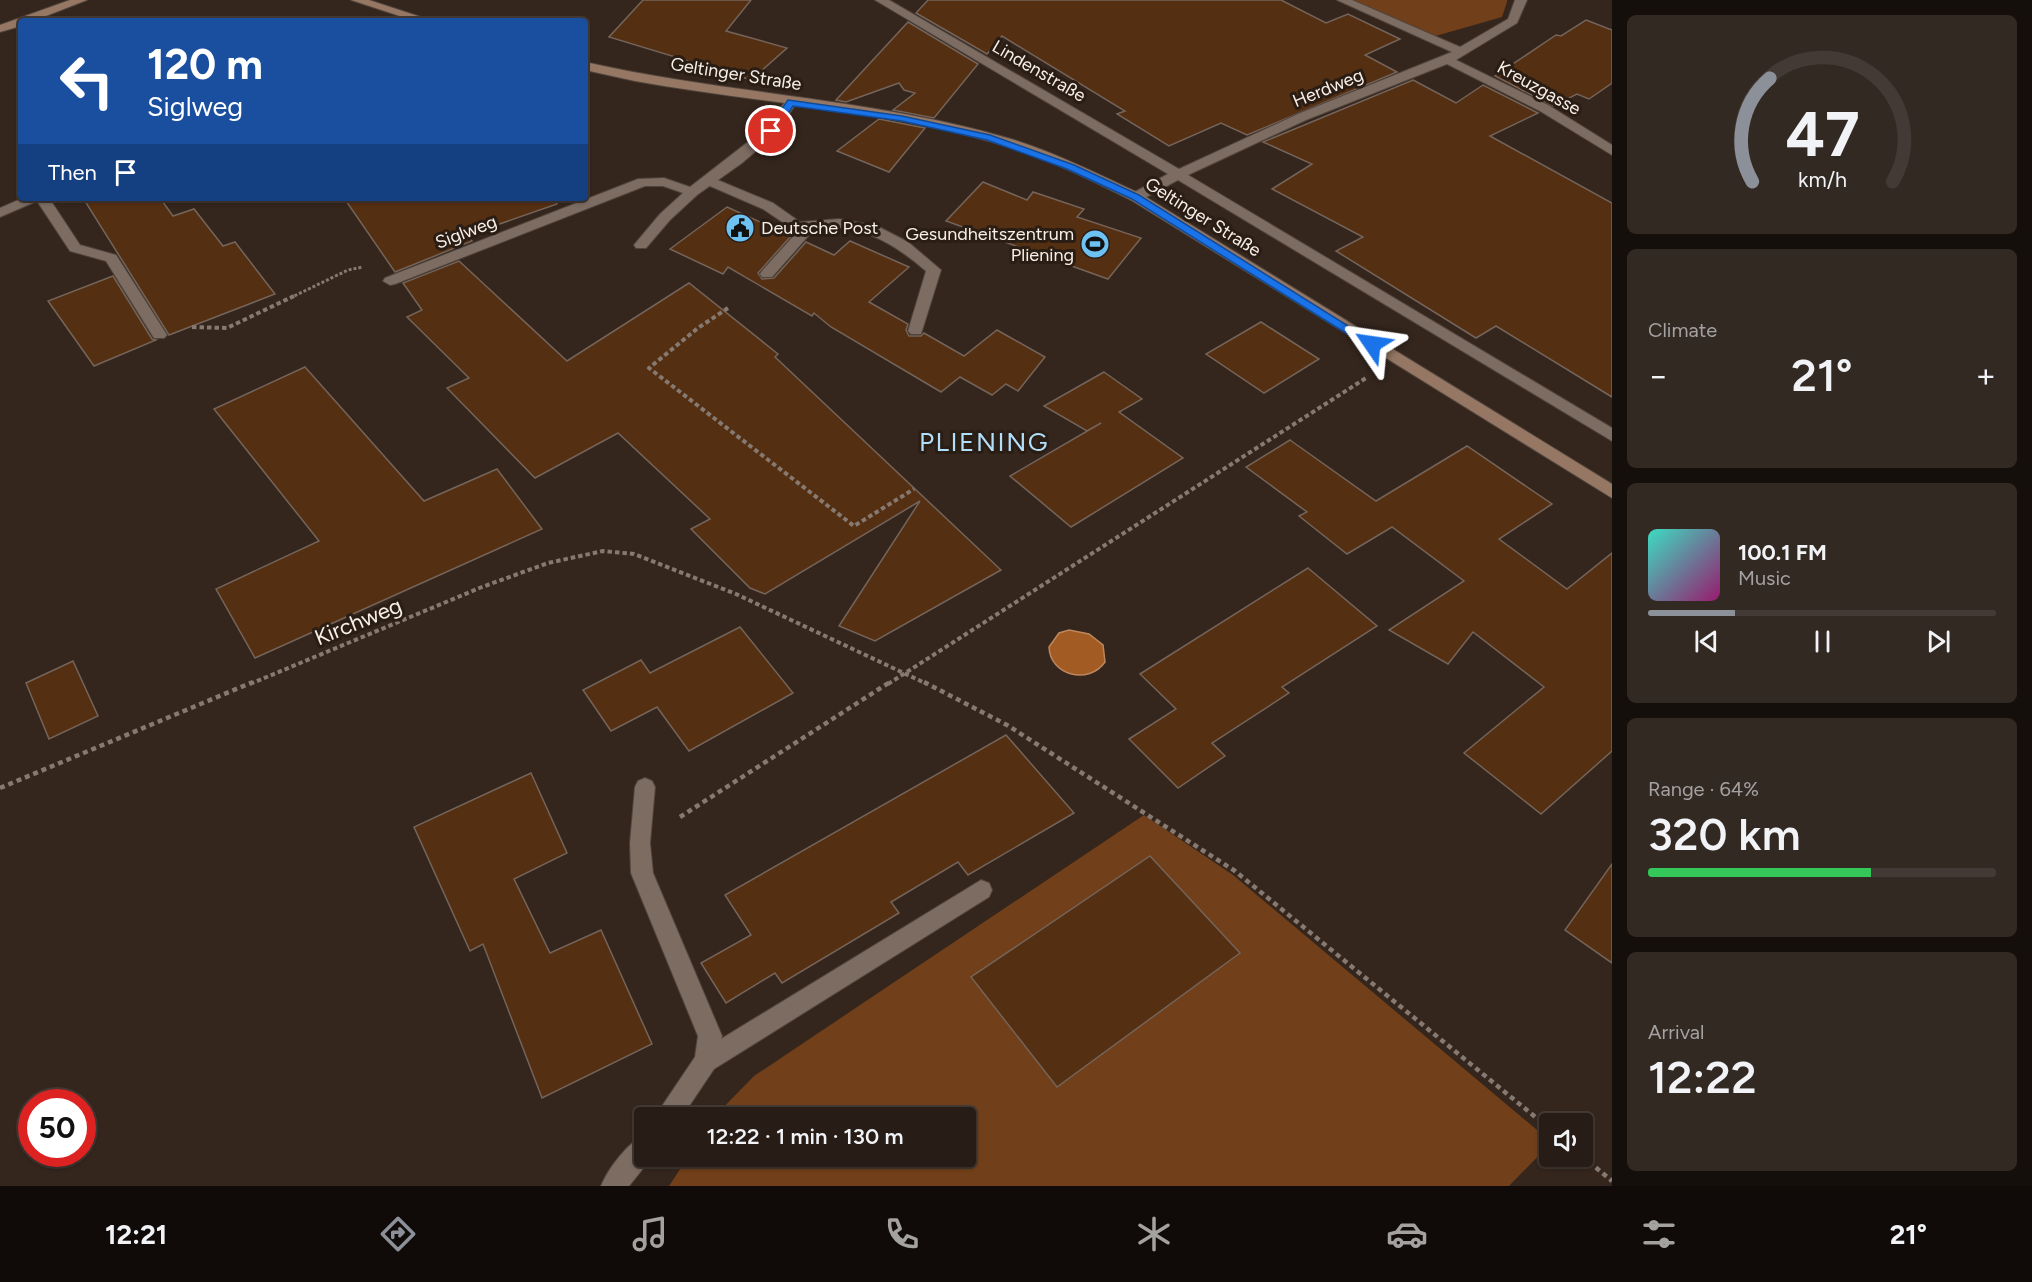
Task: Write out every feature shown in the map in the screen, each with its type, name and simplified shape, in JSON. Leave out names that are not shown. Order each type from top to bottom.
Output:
[{"type":"main road","points":[[30,18],[79,0]]},
{"type":"main road","points":[[357,0],[417,18]]},
{"type":"main road","points":[[0,29],[18,22]]},
{"type":"main road","name":"Geltinger Straße","points":[[588,67],[671,85],[902,118],[990,138],[1071,167],[1136,197],[1612,492]]},
{"type":"street","name":"Lindenstraße","points":[[881,0],[1177,175]]},
{"type":"street","points":[[1344,0],[1459,51]]},
{"type":"street","name":"Herdweg","points":[[1136,197],[1177,175],[1302,117],[1447,60],[1513,21],[1521,0]]},
{"type":"street","name":"Kreuzgasse","points":[[1447,60],[1544,108],[1612,151]]},
{"type":"street","points":[[641,245],[665,217],[692,192],[771,131],[791,102]]},
{"type":"street","name":"Geltinger Straße","points":[[1177,175],[1612,435]]},
{"type":"street","points":[[708,180],[768,206],[805,231],[799,241],[767,274]]},
{"type":"street","name":"Siglweg","points":[[390,281],[643,182],[664,182],[692,192]]},
{"type":"street","points":[[0,213],[27,201]]},
{"type":"street","points":[[44,201],[75,248],[111,258],[159,335]]},
{"type":"street","points":[[799,226],[825,221],[867,226],[905,244],[934,270],[921,308],[916,332]]},
{"type":"street","points":[[645,787],[640,843],[642,873],[698,1002],[710,1036],[706,1061]]},
{"type":"street","points":[[674,1107],[706,1061],[981,890]]},
{"type":"street","points":[[613,1186],[634,1160]]},
{"type":"path","points":[[159,335],[186,327],[227,328],[348,270],[364,267],[390,281]]},
{"type":"path","points":[[729,308],[698,328],[649,368],[854,526],[914,489]]},
{"type":"path","points":[[640,843],[1372,374]]},
{"type":"path","name":"Kirchweg","points":[[0,788],[461,596],[548,563],[603,551],[634,554],[736,594],[906,673],[1007,725],[1234,871],[1539,1121]]},
{"type":"path","points":[[1593,1165],[1612,1181]]},
{"type":"shaded area","points":[[1351,0],[1507,0],[1507,2],[1502,17],[1432,37]]},
{"type":"shaded area","points":[[1069,630],[1089,634],[1103,645],[1105,662],[1098,669],[1081,675],[1063,671],[1056,665],[1049,647],[1059,633]]},
{"type":"shaded area","points":[[1144,815],[1233,875],[1539,1132],[1539,1155],[1509,1186],[669,1186],[681,1167],[976,1167],[976,1107],[724,1107],[754,1076]]},
{"type":"building","points":[[643,0],[751,0],[726,31],[787,48],[751,80],[609,37]]},
{"type":"building","points":[[928,0],[1281,0],[1326,23],[1348,14],[1400,39],[1365,55],[1397,72],[1247,135],[1221,123],[1169,146],[1117,114],[1125,111],[1002,36],[987,54],[916,13]]},
{"type":"building","points":[[1586,20],[1612,30],[1612,83],[1589,99],[1577,94],[1553,106],[1495,76],[1556,35],[1561,36]]},
{"type":"building","points":[[908,22],[978,64],[934,118],[893,110],[915,93],[904,90],[899,83],[846,102],[836,100]]},
{"type":"building","points":[[1413,80],[1456,103],[1483,85],[1538,113],[1490,136],[1612,203],[1612,397],[1496,326],[1476,338],[1336,251],[1363,237],[1272,189],[1312,164],[1263,142]]},
{"type":"building","points":[[879,119],[925,128],[889,172],[837,151]]},
{"type":"building","points":[[983,182],[1027,200],[1033,192],[1084,209],[1077,217],[1141,238],[1108,279],[946,221]]},
{"type":"building","points":[[85,201],[162,201],[173,216],[194,209],[223,246],[235,242],[275,294],[169,335]]},
{"type":"building","points":[[346,201],[556,201],[557,204],[468,235],[472,241],[395,272]]},
{"type":"building","points":[[727,207],[791,236],[758,273],[762,279],[774,278],[806,242],[834,255],[850,241],[909,267],[869,302],[908,324],[906,330],[909,336],[921,336],[924,333],[964,356],[997,330],[1045,357],[1018,391],[1006,384],[992,395],[960,377],[941,392],[831,327],[814,313],[812,316],[728,267],[723,274],[670,249]]},
{"type":"building","points":[[459,261],[567,361],[689,283],[778,354],[775,357],[1001,570],[875,641],[839,626],[920,501],[765,594],[750,588],[691,529],[710,519],[618,433],[535,478],[447,388],[469,378],[407,317],[422,310],[403,283]]},
{"type":"building","points":[[113,276],[152,339],[156,340],[94,366],[48,301]]},
{"type":"building","points":[[1261,322],[1319,359],[1264,393],[1206,354]]},
{"type":"building","points":[[305,367],[424,501],[497,469],[542,529],[255,658],[216,589],[319,541],[214,409]]},
{"type":"building","points":[[1104,372],[1142,399],[1119,412],[1183,458],[1071,527],[1010,476],[1101,423],[1087,431],[1044,406]]},
{"type":"building","points":[[1290,440],[1376,501],[1467,446],[1552,504],[1499,539],[1567,589],[1612,553],[1612,751],[1541,814],[1464,753],[1544,687],[1473,632],[1448,664],[1389,630],[1464,581],[1392,527],[1347,554],[1299,516],[1307,512],[1246,467]]},
{"type":"building","points":[[1308,568],[1377,626],[1282,687],[1289,693],[1212,743],[1225,756],[1178,788],[1129,739],[1176,709],[1140,674]]},
{"type":"building","points":[[740,627],[793,693],[689,751],[657,707],[611,731],[583,690],[641,660],[650,673]]},
{"type":"building","points":[[73,661],[98,716],[49,739],[26,683]]},
{"type":"building","points":[[1006,735],[1074,813],[968,875],[958,862],[891,902],[899,913],[782,983],[775,973],[726,1003],[701,963],[751,935],[725,895]]},
{"type":"building","points":[[531,773],[567,853],[514,879],[550,953],[601,930],[652,1044],[542,1098],[483,944],[470,951],[414,827]]},
{"type":"building","points":[[1150,856],[1240,953],[1057,1087],[971,977]]},
{"type":"building","points":[[1612,864],[1612,963],[1565,930]]},
{"type":"place","name":"Deutsche Post","points":[[740,228]]},
{"type":"place","name":"Gesundheitszentrum Pliening","points":[[1095,244]]},
{"type":"district","name":"PLIENING","points":[[984,442]]},
{"type":"route","points":[[771,131],[791,102],[902,118],[990,138],[1071,167],[1136,197],[1372,344]]}]
